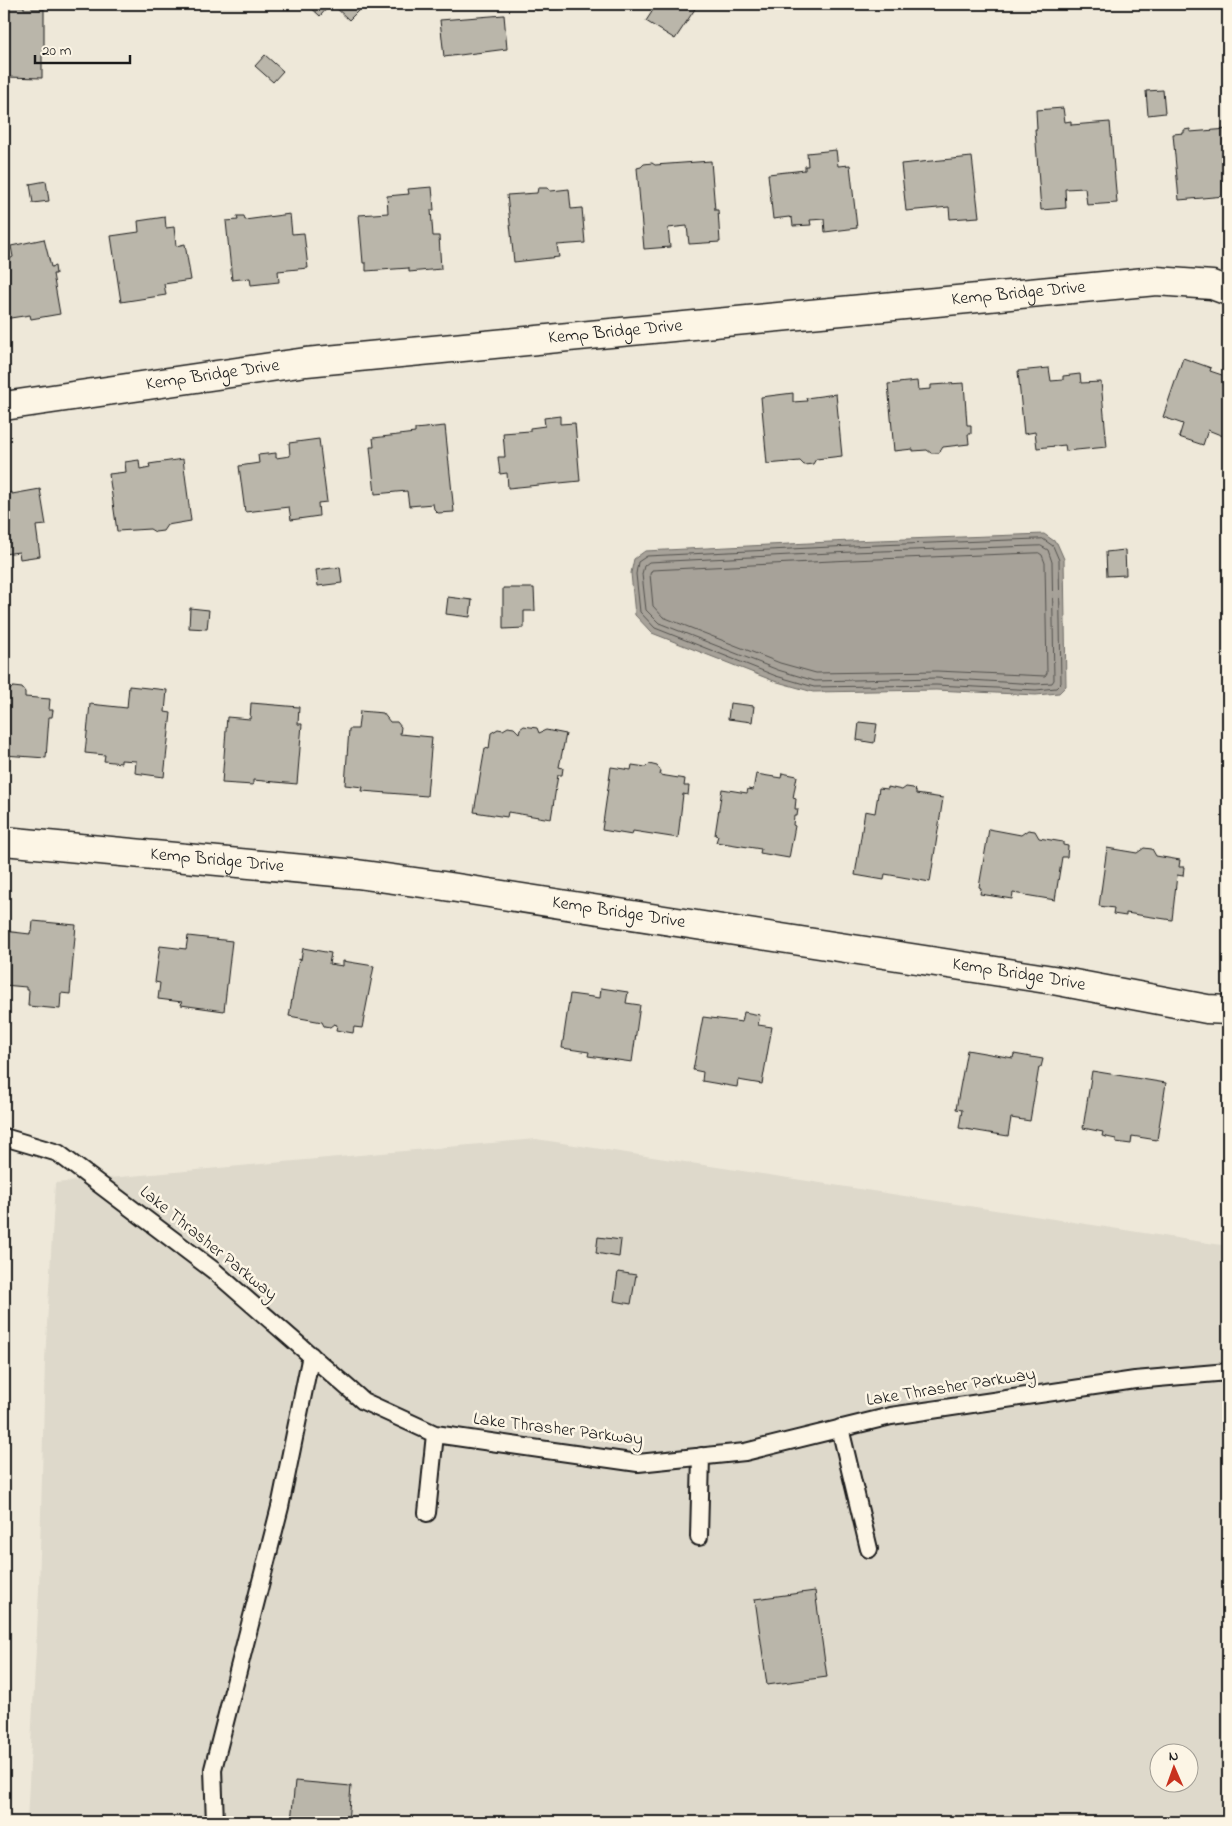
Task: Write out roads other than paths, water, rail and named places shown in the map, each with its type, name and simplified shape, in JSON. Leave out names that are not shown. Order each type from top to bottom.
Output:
[{"type":"street","name":"Kemp Bridge Drive","points":[[4,406],[306,362],[1156,281],[1212,286],[1228,291]]},
{"type":"street","name":"Kemp Bridge Drive","points":[[4,841],[357,874],[1053,980],[1207,1009],[1228,1010]]},
{"type":"lane","name":"Lake Thrasher Parkway","points":[[4,1137],[58,1153],[213,1270],[363,1401],[435,1434],[638,1463],[745,1452],[891,1416],[1134,1380],[1228,1372]]},
{"type":"lane","points":[[215,1822],[213,1769],[280,1507],[311,1355]]},
{"type":"lane","points":[[840,1428],[869,1548]]},
{"type":"lane","points":[[427,1513],[435,1434]]},
{"type":"lane","points":[[699,1536],[702,1456]]},
{"type":"water","points":[[1044,534],[1057,543],[1064,559],[1066,686],[1059,693],[1036,695],[936,690],[813,692],[774,681],[652,633],[635,615],[631,573],[634,559],[645,551]]}]
